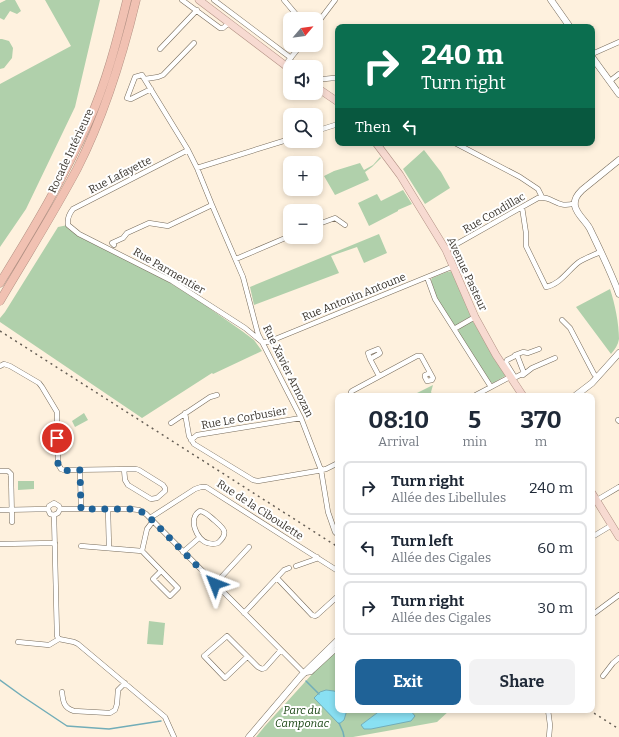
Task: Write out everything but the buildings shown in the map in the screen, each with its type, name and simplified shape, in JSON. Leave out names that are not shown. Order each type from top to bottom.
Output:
[{"type":"highway","points":[[0,284],[70,163],[104,81],[118,37],[127,0]]},
{"type":"highway","name":"Rocade Intérieure","points":[[0,301],[55,209],[97,126],[115,78],[136,0]]},
{"type":"main road","points":[[199,0],[283,63]]},
{"type":"main road","points":[[551,0],[568,24]]},
{"type":"main road","points":[[595,60],[619,94]]},
{"type":"main road","points":[[323,92],[335,100]]},
{"type":"main road","name":"Avenue Pasteur","points":[[378,146],[400,175],[446,250],[475,317],[501,363],[521,393]]},
{"type":"main road","points":[[619,160],[582,190],[577,195],[575,200],[576,210],[590,228],[619,294]]},
{"type":"main road","points":[[579,393],[586,388],[617,356]]},
{"type":"main road","points":[[595,497],[619,537]]},
{"type":"main road","points":[[249,737],[304,673],[335,643]]},
{"type":"street","points":[[182,0],[220,28],[223,28],[229,23]]},
{"type":"street","points":[[214,0],[291,58],[296,52]]},
{"type":"street","points":[[284,0],[294,12]]},
{"type":"street","points":[[323,15],[334,0]]},
{"type":"street","points":[[160,49],[197,10]]},
{"type":"street","points":[[595,54],[619,42]]},
{"type":"street","points":[[151,89],[131,99],[127,98],[135,77],[142,75],[145,80],[163,75],[194,43]]},
{"type":"street","points":[[610,82],[619,74]]},
{"type":"street","points":[[324,79],[335,78]]},
{"type":"street","name":"Rue Xavier Arnozan","points":[[145,80],[188,150],[236,259],[243,277],[257,330],[301,418],[321,470],[328,512],[335,532]]},
{"type":"street","points":[[323,129],[335,125]]},
{"type":"street","points":[[197,168],[283,141]]},
{"type":"street","points":[[461,146],[520,177],[538,189],[542,197]]},
{"type":"street","name":"Rue Lafayette","points":[[67,221],[73,209],[188,150]]},
{"type":"street","name":"Rue Condillac","points":[[446,250],[538,198],[547,198],[561,205],[575,203]]},
{"type":"street","points":[[114,245],[112,243],[123,238],[127,233],[149,223],[168,226],[212,205]]},
{"type":"street","points":[[522,207],[526,233],[526,246],[546,287],[560,280],[580,262],[600,252]]},
{"type":"street","points":[[323,222],[335,218],[345,225]]},
{"type":"street","name":"Rue Parmentier","points":[[67,221],[68,226],[79,234],[172,281],[245,328],[262,342]]},
{"type":"street","points":[[236,259],[283,239]]},
{"type":"street","name":"Rue Antonin Antoune","points":[[262,342],[268,342],[454,266]]},
{"type":"street","points":[[427,277],[435,299],[491,387]]},
{"type":"street","points":[[454,329],[475,317]]},
{"type":"street","points":[[562,320],[570,328],[597,377]]},
{"type":"street","points":[[501,363],[517,354],[523,352],[528,353],[539,349]]},
{"type":"street","points":[[517,355],[524,373],[516,377],[506,363],[507,360],[517,355]]},
{"type":"street","points":[[353,393],[379,376],[417,356],[421,356],[430,373]]},
{"type":"street","points":[[480,393],[511,378],[525,375],[528,370],[555,358]]},
{"type":"street","points":[[370,359],[379,376]]},
{"type":"street","points":[[2,365],[10,366],[39,383],[57,412],[58,464],[61,469],[64,470],[124,469],[139,470],[163,485],[165,491],[157,498],[151,499],[127,483],[125,480],[124,469]]},
{"type":"street","points":[[171,423],[210,397],[217,395]]},
{"type":"street","points":[[185,413],[189,436],[194,444],[253,480],[321,470],[335,464]]},
{"type":"street","name":"Rue Le Corbusier","points":[[191,440],[197,435],[301,418]]},
{"type":"street","points":[[80,470],[81,509]]},
{"type":"street","points":[[0,471],[8,471],[11,474],[12,522]]},
{"type":"street","name":"Rue de la Ciboulette","points":[[152,520],[195,489],[206,487],[335,569]]},
{"type":"street","points":[[597,500],[619,487]]},
{"type":"street","points":[[48,509],[49,506],[54,503],[57,504],[60,509]]},
{"type":"street","points":[[0,510],[48,509]]},
{"type":"street","points":[[48,509],[50,514],[54,515]]},
{"type":"street","points":[[60,509],[135,509],[143,512],[304,673],[311,672],[335,649]]},
{"type":"street","points":[[54,515],[58,514],[60,509]]},
{"type":"street","points":[[108,509],[109,548]]},
{"type":"street","points":[[200,511],[205,512],[223,527],[224,536],[216,543],[207,543],[199,538],[193,519],[195,514],[200,511]]},
{"type":"street","points":[[54,515],[57,636],[59,639]]},
{"type":"street","points":[[142,551],[147,528],[152,520]]},
{"type":"street","points":[[595,535],[612,525]]},
{"type":"street","points":[[183,552],[199,538]]},
{"type":"street","points":[[0,544],[55,543]]},
{"type":"street","points":[[81,546],[142,551],[178,588],[170,596],[153,579],[161,571]]},
{"type":"street","points":[[215,584],[249,547]]},
{"type":"street","points":[[296,566],[316,560],[317,557]]},
{"type":"street","points":[[244,613],[284,570],[289,568]]},
{"type":"street","points":[[277,578],[314,616],[335,599]]},
{"type":"street","points":[[595,613],[619,595]]},
{"type":"street","points":[[247,656],[224,678],[204,656],[227,636],[247,656],[258,668],[265,668],[281,650]]},
{"type":"street","points":[[18,642],[49,645],[59,639],[78,644],[165,717],[174,737]]},
{"type":"street","points":[[603,676],[619,658]]},
{"type":"street","points":[[62,692],[64,703],[69,709],[74,711],[110,713],[115,710],[118,690],[125,683]]},
{"type":"street","points":[[548,713],[550,725],[549,737]]},
{"type":"green space","points":[[6,0],[15,0],[21,11],[17,14],[10,11],[4,20],[0,18],[0,3]]},
{"type":"green space","points":[[45,0],[100,0],[75,107],[26,209],[0,247],[0,84],[71,46]]},
{"type":"green space","points":[[0,39],[9,41],[13,48],[12,58],[4,68],[0,69]]},
{"type":"green space","points":[[424,150],[441,172],[450,188],[425,204],[403,169]]},
{"type":"green space","points":[[380,157],[381,158],[372,167],[365,172],[369,180],[335,195],[324,176],[334,171],[360,163],[364,170],[373,165]]},
{"type":"green space","points":[[403,190],[412,204],[369,226],[358,203],[377,194],[381,201]]},
{"type":"green space","points":[[68,225],[172,284],[202,303],[254,340],[262,351],[213,374],[212,373],[142,418],[0,322],[0,318],[58,227]]},
{"type":"green space","points":[[379,234],[387,253],[364,263],[357,247],[331,256],[339,273],[254,305],[250,287]]},
{"type":"green space","points":[[452,271],[471,316],[469,319],[468,318],[456,326],[437,299],[431,280],[432,278]]},
{"type":"green space","points":[[610,289],[614,301],[619,339],[611,354],[576,307]]},
{"type":"green space","points":[[472,321],[505,375],[493,383],[490,382],[459,334],[458,331],[460,328]]},
{"type":"green space","points":[[433,385],[432,393],[417,393]]},
{"type":"green space","points":[[84,413],[88,420],[75,427],[72,421]]},
{"type":"green space","points":[[18,481],[34,481],[34,489],[18,490]]},
{"type":"green space","points":[[149,621],[165,623],[163,645],[147,644]]},
{"type":"green space","name":"Parc du Camponac","points":[[335,652],[335,692],[326,690],[335,705],[335,713],[340,713],[344,720],[346,713],[377,713],[361,725],[365,729],[371,729],[415,716],[412,713],[447,713],[437,722],[353,737],[256,737],[314,672]]},
{"type":"water","points":[[326,690],[335,692],[335,713],[346,713],[344,720],[339,724],[314,698],[320,692]]},
{"type":"water","points":[[377,713],[412,713],[415,716],[411,721],[371,729],[364,729],[361,725]]},
{"type":"waterway","points":[[0,680],[67,726],[109,729],[161,721]]},
{"type":"waterway","points":[[306,681],[319,694]]},
{"type":"waterway","points":[[339,723],[344,737]]},
{"type":"railway","points":[[0,331],[335,545]]},
{"type":"railway","points":[[594,713],[619,729]]},
{"type":"route","points":[[57,438],[59,467],[64,470],[80,470],[81,509],[135,509],[143,512],[215,584]]}]
